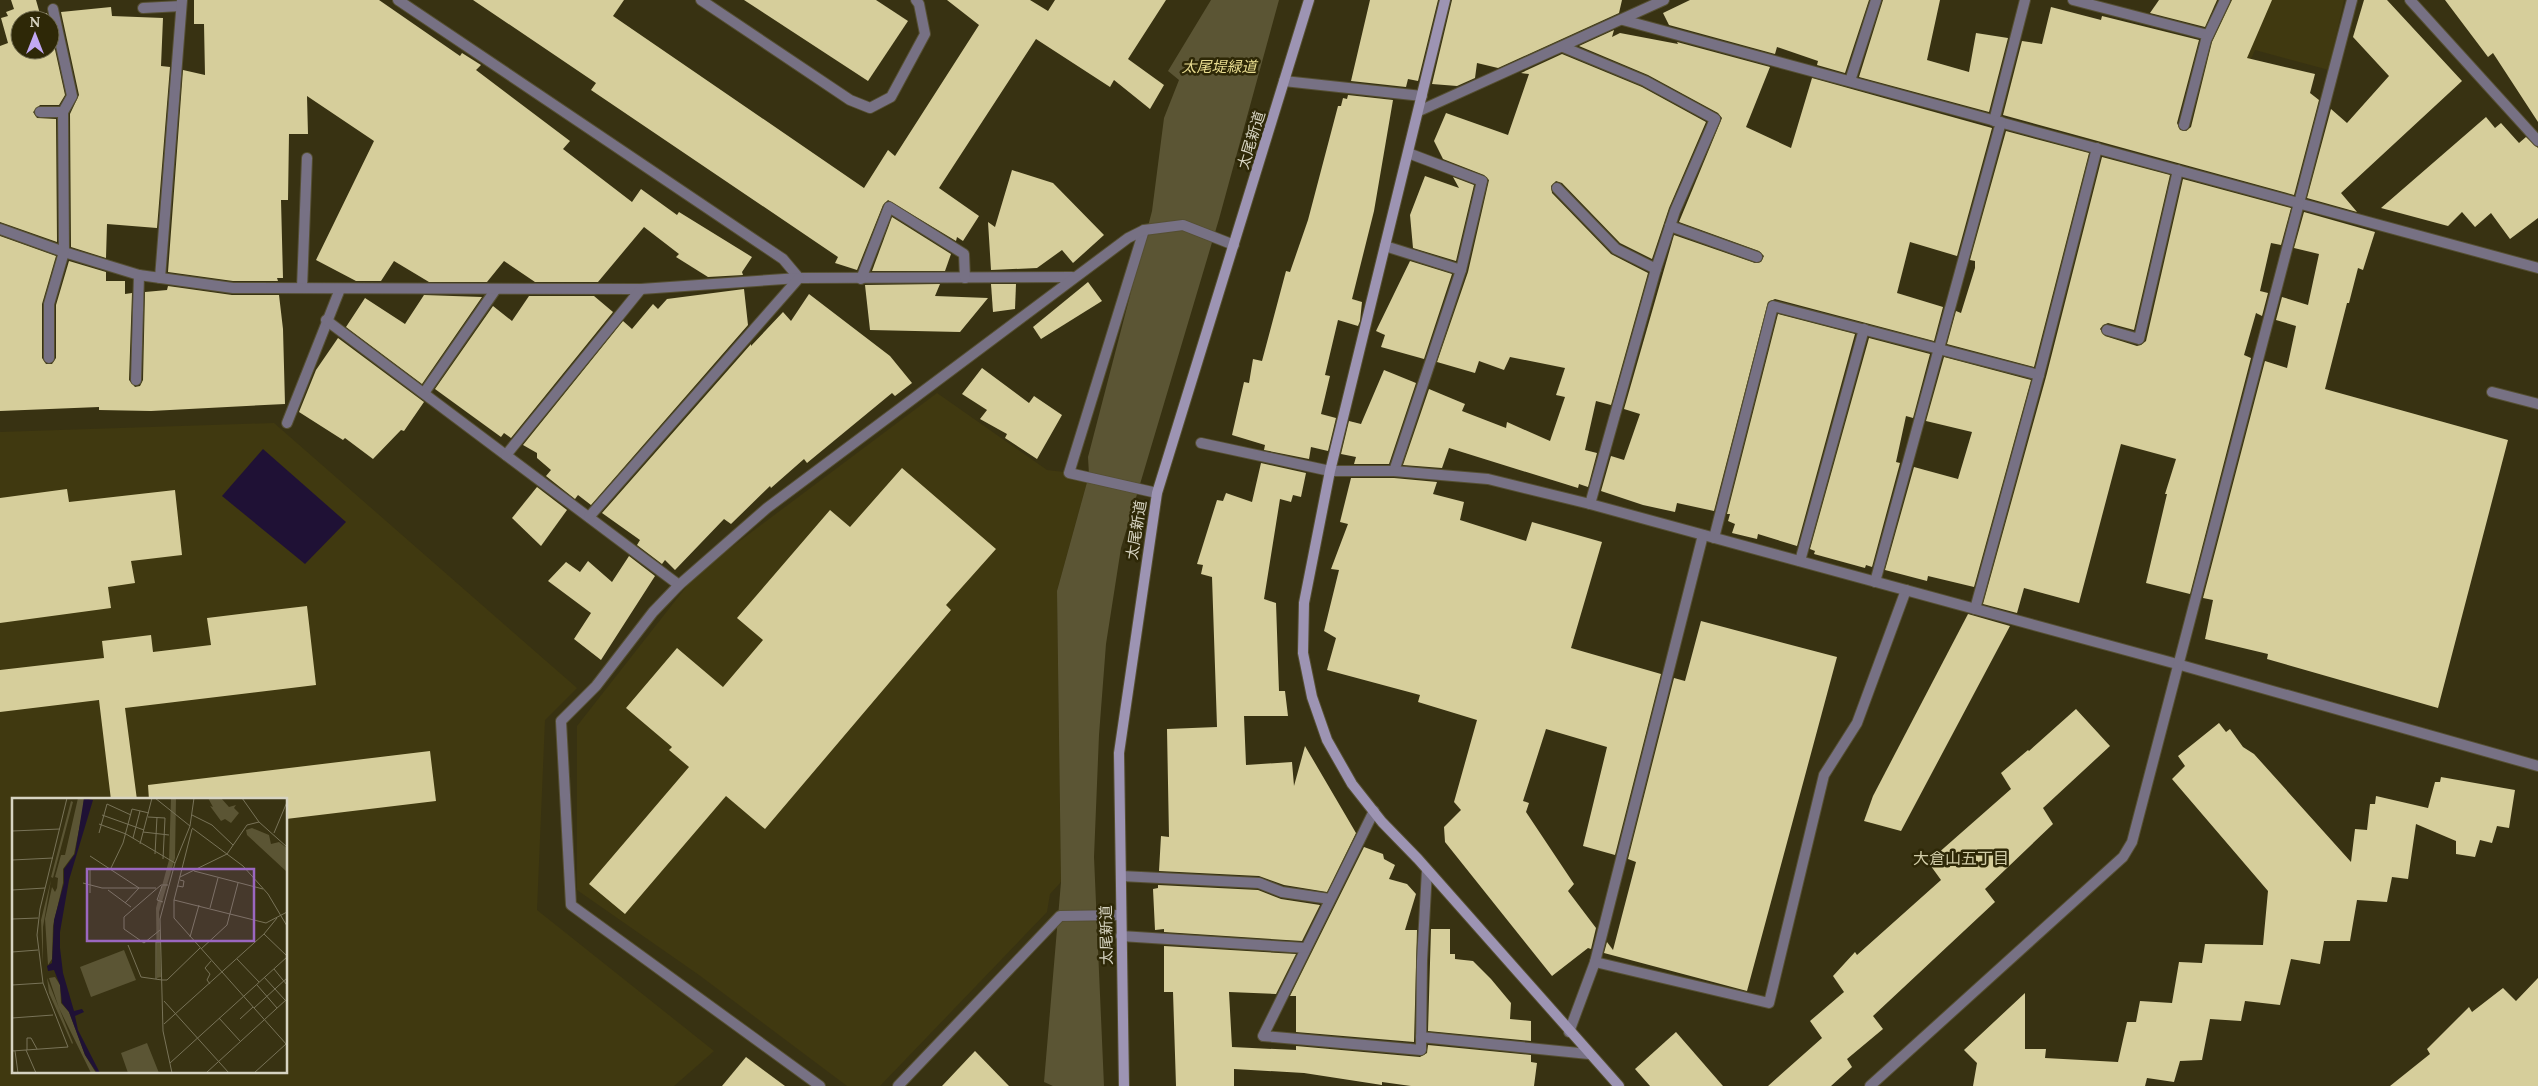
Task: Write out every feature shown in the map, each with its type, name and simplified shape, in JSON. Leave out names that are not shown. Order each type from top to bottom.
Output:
[{"type":"street","points":[[398,0],[783,259],[799,278]]},
{"type":"street","points":[[701,0],[850,100],[870,108],[890,97],[925,34],[919,4],[916,0]]},
{"type":"street","name":"太尾新道","points":[[1124,1086],[1119,753],[1157,493],[1309,0]]},
{"type":"street","points":[[1445,0],[1330,471],[1304,603],[1303,653],[1312,697],[1327,740],[1352,784],[1569,1032],[1619,1086]]},
{"type":"street","points":[[1418,111],[1664,0]]},
{"type":"street","points":[[1850,81],[1876,0]]},
{"type":"street","points":[[1875,582],[1939,349],[1998,121],[2024,0]]},
{"type":"street","points":[[2073,0],[2208,35]]},
{"type":"street","points":[[2184,125],[2208,35],[2225,0]]},
{"type":"street","points":[[1870,1086],[2123,857],[2132,842],[2352,0]]},
{"type":"street","points":[[2411,0],[2538,141]]},
{"type":"street","points":[[143,8],[182,3],[160,278]]},
{"type":"street","points":[[1623,20],[2538,268]]},
{"type":"street","points":[[49,358],[49,304],[64,252],[63,112],[72,96],[60,42]]},
{"type":"street","points":[[1563,47],[1645,81],[1716,119],[1670,226],[1656,269],[1590,504]]},
{"type":"street","points":[[1284,81],[1422,96]]},
{"type":"street","points":[[40,112],[63,112]]},
{"type":"street","points":[[1974,609],[2039,374],[2097,148]]},
{"type":"street","points":[[1394,471],[1461,270],[1482,181],[1408,153]]},
{"type":"street","points":[[302,288],[307,158]]},
{"type":"street","points":[[2107,330],[2140,339],[2178,170]]},
{"type":"street","points":[[1557,188],[1616,249],[1656,269]]},
{"type":"street","points":[[861,279],[889,207],[964,254],[965,278]]},
{"type":"street","points":[[820,1086],[571,905],[562,721],[596,686],[653,612],[680,585],[767,508],[1072,277],[1128,238],[1144,230],[1183,225],[1234,246]]},
{"type":"street","points":[[1670,226],[1757,256]]},
{"type":"street","points":[[0,229],[64,252],[139,275],[233,288],[641,289],[799,278],[1072,277]]},
{"type":"street","points":[[1144,230],[1069,473],[1157,493]]},
{"type":"street","points":[[1385,246],[1461,270]]},
{"type":"street","points":[[136,380],[139,275]]},
{"type":"street","points":[[589,517],[799,278]]},
{"type":"street","points":[[287,423],[326,320],[340,289]]},
{"type":"street","points":[[424,394],[496,289]]},
{"type":"street","points":[[506,455],[641,289]]},
{"type":"street","points":[[1714,538],[1773,306],[2039,374]]},
{"type":"street","points":[[326,320],[680,585]]},
{"type":"street","points":[[1800,562],[1864,329]]},
{"type":"street","points":[[2492,392],[2538,404]]},
{"type":"street","points":[[1202,443],[1330,471],[1394,471],[1488,479],[1590,504],[2177,664],[2538,766]]},
{"type":"street","points":[[1569,1032],[1595,962],[1703,535]]},
{"type":"street","points":[[1595,962],[1769,1003],[1824,775],[1857,723],[1906,590]]},
{"type":"street","points":[[1374,811],[1263,1036],[1421,1050],[1422,961],[1427,870]]},
{"type":"street","points":[[1120,876],[1259,882],[1282,892],[1330,899]]},
{"type":"street","points":[[898,1086],[1060,916],[1121,915]]},
{"type":"street","points":[[1121,936],[1306,948]]},
{"type":"street","points":[[1421,1037],[1589,1054]]},
{"type":"shaded area","points":[[2230,0],[2344,0],[2329,70],[2255,50],[2245,72],[2206,61]]},
{"type":"shaded area","points":[[937,393],[1047,470],[1089,475],[1057,591],[1061,882],[1050,894],[1047,912],[880,1086],[847,1086],[699,975],[577,890],[577,726],[697,573]]},
{"type":"shaded area","points":[[274,423],[577,688],[545,720],[537,910],[714,1051],[674,1086],[0,1086],[0,432]]},
{"type":"shaded area","points":[[263,449],[346,522],[305,564],[222,496]]},
{"type":"green space","name":"太尾堤緑道","points":[[1211,0],[1279,0],[1219,219],[1121,548],[1106,644],[1099,735],[1094,857],[1104,1086],[1053,1086],[1044,1082],[1061,882],[1057,591],[1089,475],[1088,457],[1152,211],[1164,118],[1179,80],[1168,71]]},
{"type":"building","points":[[11,0],[36,0],[39,10],[11,10],[14,9]]},
{"type":"building","points":[[194,0],[379,0],[460,56],[462,53],[481,65],[476,70],[570,141],[563,149],[632,202],[641,189],[677,215],[679,212],[752,257],[742,272],[743,275],[708,277],[676,257],[679,254],[644,227],[598,282],[535,282],[504,261],[487,282],[429,282],[394,261],[381,281],[356,281],[316,260],[374,141],[307,96],[308,134],[289,134],[288,200],[281,200],[283,278],[277,278],[278,281],[233,281],[168,272],[183,70],[205,75],[204,24],[194,24]]},
{"type":"building","points":[[473,0],[624,0],[613,16],[864,188],[888,150],[895,156],[979,25],[947,0],[1030,0],[1048,11],[1055,0],[1166,0],[1128,59],[1164,85],[1150,109],[1114,80],[1110,87],[1036,39],[939,188],[979,216],[963,241],[957,237],[956,241],[888,200],[883,205],[857,270],[835,263],[838,257],[591,90],[596,83]]},
{"type":"building","points":[[744,0],[876,0],[908,21],[868,81]]},
{"type":"building","points":[[1370,0],[1438,0],[1418,81],[1408,79],[1406,87],[1351,81]]},
{"type":"building","points":[[1452,0],[1622,0],[1619,13],[1498,68],[1477,63],[1475,78],[1457,86],[1432,84]]},
{"type":"building","points":[[1690,0],[1869,0],[1845,73],[1817,65],[1818,61],[1777,47],[1775,54],[1669,25],[1663,13]]},
{"type":"building","points":[[1883,0],[1940,0],[1927,60],[1969,72],[1976,33],[2008,38],[1989,112],[1859,77]]},
{"type":"building","points":[[2159,0],[2217,0],[2205,27],[2150,13]]},
{"type":"building","points":[[2232,0],[2272,0],[2247,58],[2315,74],[2310,93],[2319,100],[2294,195],[2003,115],[2022,41],[2042,44],[2051,7],[2101,20],[2102,16],[2199,40],[2177,123],[2180,130],[2186,131],[2191,127],[2212,42]]},
{"type":"building","points":[[2364,0],[2387,0],[2462,81],[2341,193],[2357,212],[2307,198],[2331,109],[2347,123],[2389,76],[2353,37]]},
{"type":"building","points":[[2445,0],[2538,0],[2538,122],[2493,53],[2488,57]]},
{"type":"building","points":[[111,7],[112,16],[163,18],[161,66],[170,67],[157,228],[107,224],[106,258],[71,247],[70,114],[79,95],[61,12]]},
{"type":"building","points":[[10,10],[10,60],[57,60],[65,95],[59,105],[40,105],[33,112],[37,118],[56,119],[57,242],[0,222],[0,46],[8,43],[1,18],[8,16],[6,12]]},
{"type":"building","points":[[1614,30],[1612,37],[1620,33],[1678,44],[1677,42],[1770,67],[1746,127],[1791,148],[1812,78],[1992,128],[1957,256],[1910,242],[1897,293],[1943,307],[1934,341],[1775,299],[1768,302],[1714,511],[1677,503],[1675,512],[1643,505],[1601,491],[1611,456],[1624,460],[1640,414],[1624,409],[1674,235],[1755,263],[1761,262],[1764,256],[1759,251],[1679,222],[1722,118],[1718,113],[1648,75],[1579,46]]},
{"type":"building","points":[[1562,54],[1642,87],[1706,122],[1669,208],[1652,259],[1620,243],[1562,183],[1556,181],[1551,186],[1552,193],[1611,254],[1648,273],[1611,405],[1596,401],[1585,450],[1597,453],[1588,487],[1579,484],[1578,488],[1449,448],[1442,468],[1403,465],[1429,389],[1465,404],[1462,411],[1506,428],[1507,422],[1550,441],[1565,397],[1556,395],[1565,368],[1510,357],[1504,370],[1479,361],[1475,373],[1437,362],[1468,272],[1489,180],[1484,175],[1443,159],[1434,141],[1446,113],[1508,135],[1529,74],[1521,73]]},
{"type":"building","points":[[1348,95],[1393,100],[1374,211],[1352,299],[1362,302],[1360,321],[1358,326],[1338,320],[1325,375],[1330,376],[1321,414],[1336,418],[1328,451],[1311,447],[1309,459],[1264,450],[1265,445],[1232,435],[1244,382],[1249,383],[1253,359],[1262,361],[1286,271],[1290,272],[1308,220],[1338,106],[1341,106],[1343,98],[1347,99]]},
{"type":"building","points":[[2486,117],[2495,128],[2501,123],[2519,143],[2526,137],[2538,148],[2538,218],[2510,239],[2491,213],[2475,227],[2462,212],[2448,226],[2381,208]]},
{"type":"building","points":[[2006,131],[2089,153],[2034,367],[1947,344],[1956,311],[1961,313],[1975,268],[1975,261],[1970,260]]},
{"type":"building","points":[[2102,157],[2170,175],[2134,330],[2108,323],[2100,329],[2105,336],[2137,346],[2146,341],[2183,179],[2291,208],[2281,245],[2271,243],[2260,291],[2268,293],[2262,316],[2256,313],[2244,355],[2251,358],[2190,594],[2146,583],[2167,494],[2165,494],[2176,459],[2121,444],[2079,603],[2024,588],[2017,613],[1983,604],[2046,377]]},
{"type":"building","points":[[1012,170],[1053,183],[1104,235],[1073,263],[1062,250],[1037,268],[991,270],[988,222],[995,227]]},
{"type":"building","points":[[1425,176],[1459,188],[1453,177],[1474,185],[1456,261],[1413,248],[1410,215]]},
{"type":"building","points":[[2304,212],[2375,232],[2363,270],[2358,268],[2325,389],[2508,440],[2438,708],[2267,659],[2268,654],[2205,639],[2213,600],[2203,598],[2265,361],[2287,368],[2296,326],[2276,320],[2282,297],[2308,305],[2319,254],[2294,248]]},
{"type":"building","points":[[892,217],[951,254],[945,271],[872,271]]},
{"type":"building","points":[[0,236],[56,256],[42,304],[42,358],[46,364],[52,364],[56,358],[56,305],[69,261],[106,272],[106,281],[125,281],[125,294],[132,293],[129,380],[135,387],[140,386],[143,380],[145,292],[167,290],[168,286],[232,295],[279,295],[283,329],[285,404],[151,411],[99,410],[99,407],[0,411]]},
{"type":"building","points":[[1410,261],[1452,274],[1424,359],[1381,347],[1385,335],[1376,331]]},
{"type":"building","points":[[1088,282],[1102,301],[1041,339],[1033,327]]},
{"type":"building","points":[[940,284],[935,296],[988,298],[960,332],[870,330],[865,285]]},
{"type":"building","points":[[991,284],[1016,284],[1015,309],[993,312]]},
{"type":"building","points":[[744,289],[748,325],[591,505],[578,495],[575,499],[546,476],[551,470],[537,458],[537,453],[523,445],[623,321],[632,329],[653,304],[658,309],[667,299]]},
{"type":"building","points":[[809,294],[890,356],[912,383],[895,396],[892,393],[807,463],[804,459],[771,488],[770,486],[731,524],[724,519],[675,570],[665,560],[662,564],[637,545],[640,540],[602,513],[751,344],[751,346],[783,312],[791,321]]},
{"type":"building","points":[[424,295],[482,297],[422,384],[346,327],[365,298],[405,324]]},
{"type":"building","points":[[529,296],[594,296],[613,312],[511,438],[504,433],[501,437],[435,389],[493,306],[512,321]]},
{"type":"building","points":[[1778,314],[1855,334],[1797,546],[1758,534],[1757,539],[1732,533],[1735,524],[1728,521],[1730,514],[1727,514]]},
{"type":"building","points":[[338,338],[424,402],[404,431],[401,430],[373,459],[345,438],[343,440],[299,412],[316,370]]},
{"type":"building","points":[[1869,338],[1930,354],[1913,418],[1906,416],[1896,462],[1900,463],[1872,567],[1866,565],[1865,568],[1814,554],[1815,551],[1810,549]]},
{"type":"building","points":[[1944,357],[2031,380],[1974,587],[1928,576],[1927,581],[1885,570],[1914,467],[1958,479],[1972,432],[1926,421]]},
{"type":"building","points":[[982,368],[1029,403],[1034,396],[1062,415],[1037,459],[1005,438],[1007,434],[980,419],[987,410],[962,394]]},
{"type":"building","points":[[1384,370],[1416,383],[1389,464],[1354,464],[1356,457],[1341,454],[1349,421],[1361,424]]},
{"type":"building","points":[[1261,463],[1306,473],[1301,497],[1293,495],[1291,502],[1280,499],[1264,599],[1276,603],[1279,691],[1285,691],[1288,716],[1244,716],[1246,765],[1292,762],[1294,786],[1305,746],[1356,833],[1327,892],[1284,885],[1259,876],[1159,871],[1161,836],[1169,837],[1167,729],[1217,727],[1212,577],[1201,574],[1203,565],[1197,564],[1217,500],[1223,501],[1226,493],[1252,502]]},
{"type":"building","points":[[902,468],[996,549],[946,605],[951,610],[765,829],[726,796],[625,914],[589,884],[689,767],[669,750],[672,747],[626,708],[677,648],[723,687],[763,640],[737,618],[830,510],[850,527]]},
{"type":"building","points":[[1351,478],[1394,478],[1437,482],[1433,494],[1464,502],[1460,520],[1526,541],[1532,522],[1602,542],[1571,648],[1661,674],[1615,855],[1583,846],[1607,747],[1546,729],[1523,801],[1529,803],[1526,812],[1574,884],[1568,891],[1596,928],[1591,949],[1588,948],[1552,976],[1445,842],[1444,827],[1461,810],[1454,802],[1477,720],[1418,702],[1420,695],[1327,670],[1336,638],[1324,631],[1339,570],[1331,569],[1348,524],[1340,522]]},
{"type":"building","points":[[537,487],[567,510],[541,546],[512,518]]},
{"type":"building","points":[[67,489],[69,502],[175,490],[182,555],[131,561],[135,583],[108,587],[111,608],[0,623],[0,498]]},
{"type":"building","points":[[629,556],[655,576],[601,660],[574,639],[591,613],[548,581],[566,562],[580,572],[588,561],[612,582]]},
{"type":"building","points":[[307,606],[316,685],[125,708],[137,798],[111,798],[99,700],[0,712],[0,670],[104,658],[102,641],[151,635],[153,652],[211,645],[207,618]]},
{"type":"building","points":[[1968,614],[2010,626],[1901,831],[1864,821],[1873,796]]},
{"type":"building","points":[[1701,621],[1837,657],[1747,991],[1604,953],[1607,942],[1613,950],[1636,862],[1628,859],[1674,678],[1685,681]]},
{"type":"building","points":[[2076,709],[2110,746],[2043,808],[2053,824],[1985,889],[1995,902],[1873,1016],[1883,1029],[1847,1059],[1852,1067],[1831,1086],[1768,1086],[1822,1038],[1810,1021],[1844,992],[1833,976],[1855,952],[1857,955],[1941,880],[1928,862],[2011,789],[2001,773]]},
{"type":"building","points":[[2219,723],[2226,732],[2230,729],[2243,747],[2254,754],[2351,862],[2355,829],[2367,830],[2370,804],[2375,804],[2376,796],[2428,808],[2435,782],[2440,782],[2441,777],[2515,790],[2509,828],[2497,826],[2492,843],[2480,840],[2475,857],[2456,854],[2456,841],[2416,824],[2408,879],[2392,877],[2387,902],[2357,900],[2350,941],[2324,941],[2320,964],[2291,959],[2280,1005],[2245,1001],[2241,1021],[2210,1019],[2202,1060],[2180,1061],[2174,1082],[2147,1078],[2145,1086],[1973,1086],[1977,1063],[1964,1050],[2025,993],[2025,1049],[2046,1049],[2045,1058],[2118,1062],[2127,1022],[2136,1022],[2140,1001],[2172,1003],[2179,962],[2202,963],[2205,944],[2263,945],[2268,891],[2172,779],[2185,766],[2178,756]]},
{"type":"building","points":[[430,751],[436,801],[288,819],[288,798],[149,798],[148,785]]},
{"type":"building","points":[[1364,847],[1383,854],[1384,859],[1395,865],[1389,879],[1407,884],[1416,894],[1405,930],[1417,930],[1414,1042],[1296,1032],[1296,996],[1290,996]]},
{"type":"building","points":[[1158,885],[1258,890],[1281,899],[1320,905],[1302,941],[1164,932],[1164,929],[1155,930],[1153,889],[1158,888]]},
{"type":"building","points":[[1431,929],[1450,929],[1450,954],[1455,954],[1455,959],[1473,961],[1491,979],[1511,1003],[1510,1019],[1531,1021],[1531,1041],[1428,1031]]},
{"type":"building","points":[[1164,946],[1296,954],[1276,994],[1229,992],[1232,1047],[1296,1050],[1296,1046],[1420,1057],[1427,1053],[1428,1045],[1531,1055],[1531,1062],[1537,1063],[1534,1086],[1411,1086],[1382,1082],[1382,1085],[1304,1073],[1234,1069],[1234,1086],[1176,1086],[1173,992],[1164,992]]},
{"type":"building","points":[[2538,978],[2538,1086],[2390,1086],[2430,1054],[2427,1049],[2469,1007],[2472,1012],[2503,988],[2516,1001]]},
{"type":"building","points":[[1676,1032],[1723,1086],[1650,1086],[1635,1069]]},
{"type":"building","points":[[975,1051],[1009,1086],[942,1086]]},
{"type":"building","points":[[746,1057],[785,1086],[722,1086]]},
{"type":"district","name":"大倉山五丁目","points":[[1961,858]]}]
